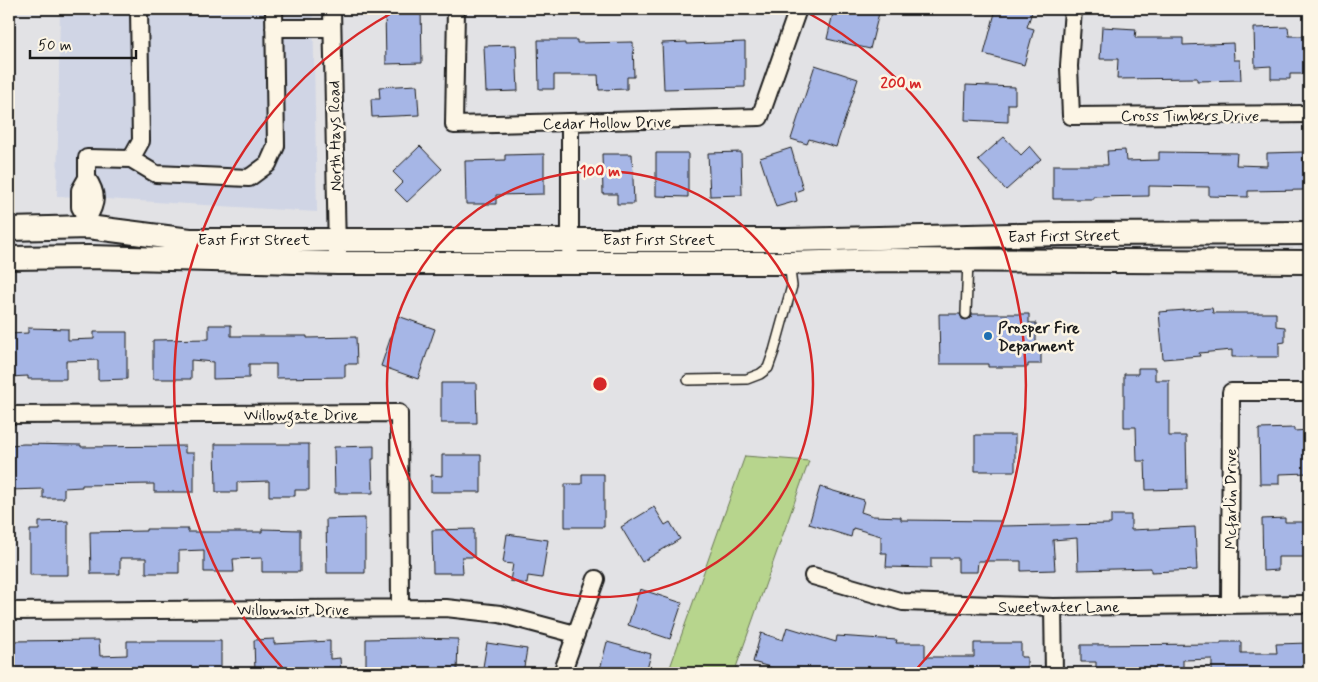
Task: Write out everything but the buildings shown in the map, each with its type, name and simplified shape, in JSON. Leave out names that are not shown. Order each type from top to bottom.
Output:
[{"type":"main road","name":"East First Street","points":[[9,229],[87,223],[190,240],[788,240],[1063,234],[1309,233]]},
{"type":"main road","points":[[87,223],[88,257]]},
{"type":"main road","points":[[1063,234],[1063,260]]},
{"type":"main road","points":[[968,236],[968,260]]},
{"type":"main road","points":[[788,240],[789,263]]},
{"type":"main road","name":"East First Street","points":[[9,258],[88,257],[337,263],[789,263],[887,260],[1309,262]]},
{"type":"street","points":[[131,159],[141,142],[139,9]]},
{"type":"street","points":[[87,223],[80,207],[80,190],[87,178],[87,158],[131,159],[156,174],[250,178],[268,164],[276,146],[274,9]]},
{"type":"street","name":"North Hays Road","points":[[332,9],[337,263]]},
{"type":"street","name":"Cedar Hollow Drive","points":[[456,9],[454,125],[760,117],[798,9]]},
{"type":"street","name":"Cross Timbers Drive","points":[[1074,9],[1069,66],[1071,116],[1309,114]]},
{"type":"street","points":[[274,28],[332,28]]},
{"type":"street","points":[[570,123],[570,263]]},
{"type":"street","name":"Mcfarlin Drive","points":[[1230,605],[1231,392],[1309,392]]},
{"type":"street","name":"Willowgate Drive","points":[[9,415],[400,413],[400,608]]},
{"type":"street","name":"Sweetwater Lane","points":[[813,576],[903,602],[1053,607],[1309,604]]},
{"type":"street","points":[[562,673],[596,579]]},
{"type":"street","points":[[1053,607],[1054,673]]},
{"type":"street","name":"Willowmist Drive","points":[[9,611],[446,608],[500,614],[575,634]]},
{"type":"lane","points":[[966,314],[968,260]]},
{"type":"lane","points":[[688,380],[747,379],[760,374],[768,368],[792,286],[789,263]]},
{"type":"shaded area","points":[[60,9],[313,9],[317,212],[57,196]]},
{"type":"green space","points":[[745,456],[809,461],[734,673],[668,673]]},
{"type":"place","name":"Prosper Fire Deparment","points":[[988,336]]}]
